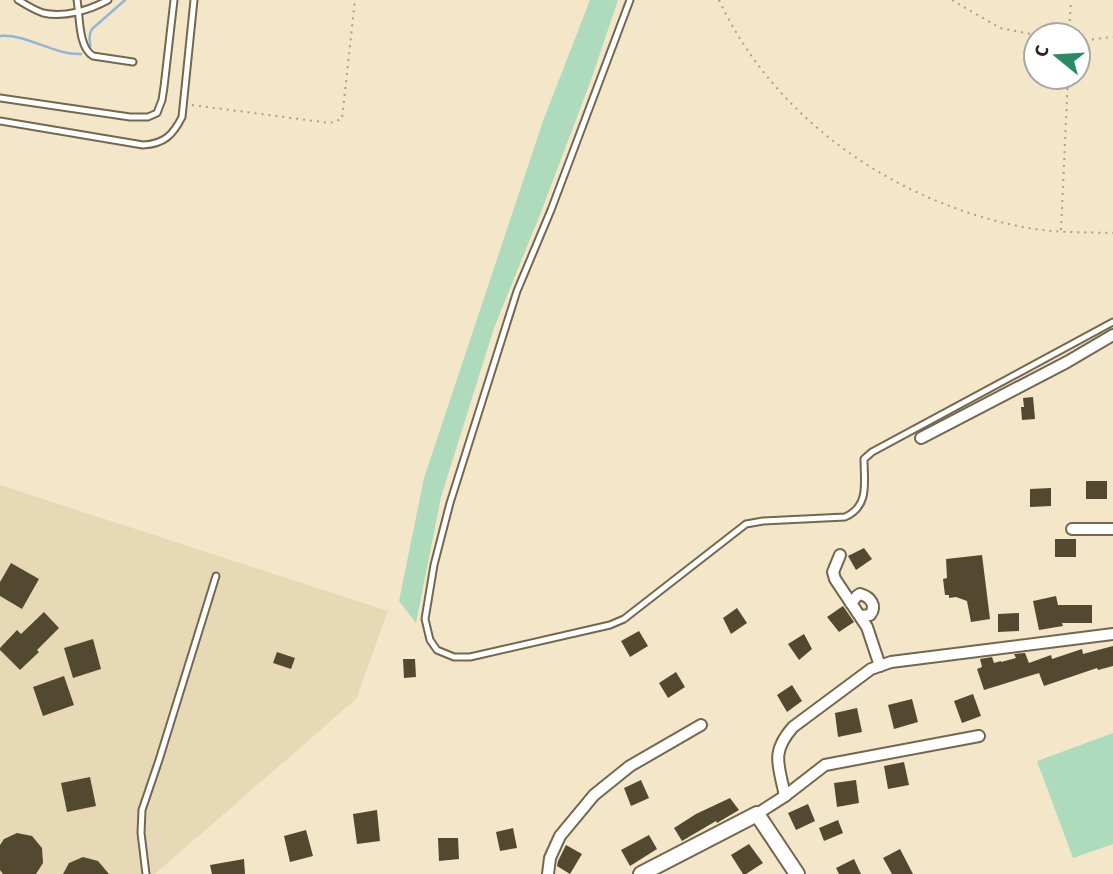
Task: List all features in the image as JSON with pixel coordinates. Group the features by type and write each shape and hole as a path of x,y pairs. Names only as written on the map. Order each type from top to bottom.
{"street":[{"path":"921,438 1113,335"},
{"path":"1072,529 1113,529"},
{"path":"841,555 834,572 835,579 867,626 880,666"},
{"path":"851,603 860,594 871,600 873,611 870,615 861,616"},
{"path":"785,796 777,759 783,738 793,727 871,669 891,662 1113,634"},
{"path":"548,874 550,859 560,836 594,794 630,766 701,725"},
{"path":"641,874 757,814 825,765 979,736"},
{"path":"757,814 797,874"}],"lane":[{"path":"18,0 44,13 60,15 99,6 108,0"},
{"path":"77,0 82,43 88,53 133,62"},
{"path":"0,98 130,117 148,117 157,113 164,87 174,0"},
{"path":"0,121 143,145 156,144 176,129 182,117 194,0"},
{"path":"631,0 551,211 517,291 450,503 434,565 425,619 430,640 437,650 454,657 470,657 610,625 624,619 746,524 845,517 854,513 863,501 864,459 872,452 1113,322"},
{"path":"146,874 141,833 142,810 216,576"}],"path":[{"path":"184,103 330,123 342,119 355,0"},
{"path":"719,0 732,27 769,79 816,128 867,166 924,197 980,218 1061,232 1113,233"},
{"path":"952,0 1000,28 1022,32"},
{"path":"1070,21 1071,0"},
{"path":"1092,39 1113,37"},
{"path":"1061,232 1067,91"}],"shaded area":[{"path":"0,485 388,611 356,699 155,874 0,874"}],"green space":[{"path":"590,0 618,0 591,80 494,328 441,497 416,623 399,601 424,478 543,121"},
{"path":"1113,733 1113,844 1073,858 1037,761"}],"building":[{"path":"1033,397 1035,419 1022,420 1023,398"},
{"path":"1086,481 1107,481 1107,499 1086,499"},
{"path":"1051,488 1051,506 1030,507 1030,489"},
{"path":"1055,539 1076,539 1076,557 1055,557"},
{"path":"864,548 872,559 856,570 848,556"},
{"path":"982,555 990,619 971,622 967,601 945,595 943,579 947,578 946,559"},
{"path":"11,563 39,579 22,609 0,596 0,582"},
{"path":"1056,596 1058,605 1092,605 1092,623 1062,623 1063,626 1039,630 1033,601"},
{"path":"843,606 854,622 839,632 827,617"},
{"path":"737,608 747,623 731,634 723,618"},
{"path":"44,612 59,628 20,670 0,648 17,630 21,634"},
{"path":"1019,613 1019,631 998,632 998,614"},
{"path":"639,631 648,646 630,657 621,641"},
{"path":"804,634 812,649 799,660 788,644"},
{"path":"93,639 101,669 73,678 64,648"},
{"path":"1113,646 1113,666 1098,670 1097,668 1044,686 1039,673 984,690 977,669 982,667 980,659 992,657 994,663 1016,658 1014,654 1025,653 1029,663 1051,655 1052,659 1082,649 1083,654"},
{"path":"277,652 295,658 291,669 273,663"},
{"path":"403,659 415,659 416,677 404,678"},
{"path":"676,672 685,687 668,698 659,683"},
{"path":"64,676 74,705 43,716 33,687"},
{"path":"792,685 802,701 787,712 777,695"},
{"path":"973,694 981,716 962,723 954,701"},
{"path":"912,699 918,722 894,729 888,705"},
{"path":"857,708 862,732 838,737 835,713"},
{"path":"904,762 909,785 888,789 884,766"},
{"path":"90,777 96,806 67,812 61,783"},
{"path":"641,780 649,798 631,806 624,788"},
{"path":"856,780 859,803 837,807 834,783"},
{"path":"730,798 739,810 682,841 674,828"},
{"path":"808,804 815,821 796,830 788,813"},
{"path":"377,810 380,841 357,844 353,814"},
{"path":"838,820 843,833 824,841 819,828"},
{"path":"513,828 517,848 500,851 496,832"},
{"path":"306,830 313,856 290,862 284,836"},
{"path":"17,833 32,836 42,848 43,863 36,874 3,874 0,870 0,845 4,839"},
{"path":"649,835 657,849 630,866 621,850"},
{"path":"438,838 458,838 459,859 439,861"},
{"path":"749,844 763,863 743,874 731,855"},
{"path":"566,845 582,854 570,874 557,866"},
{"path":"900,849 913,874 892,874 883,858"},
{"path":"83,857 98,861 109,874 63,874 69,863"},
{"path":"244,859 245,874 212,874 210,865"},
{"path":"854,859 861,874 839,874 836,868"}],"waterway":[{"path":"90,48 89,36 92,29 125,0"},
{"path":"0,36 21,38 60,51 81,54"}]}
